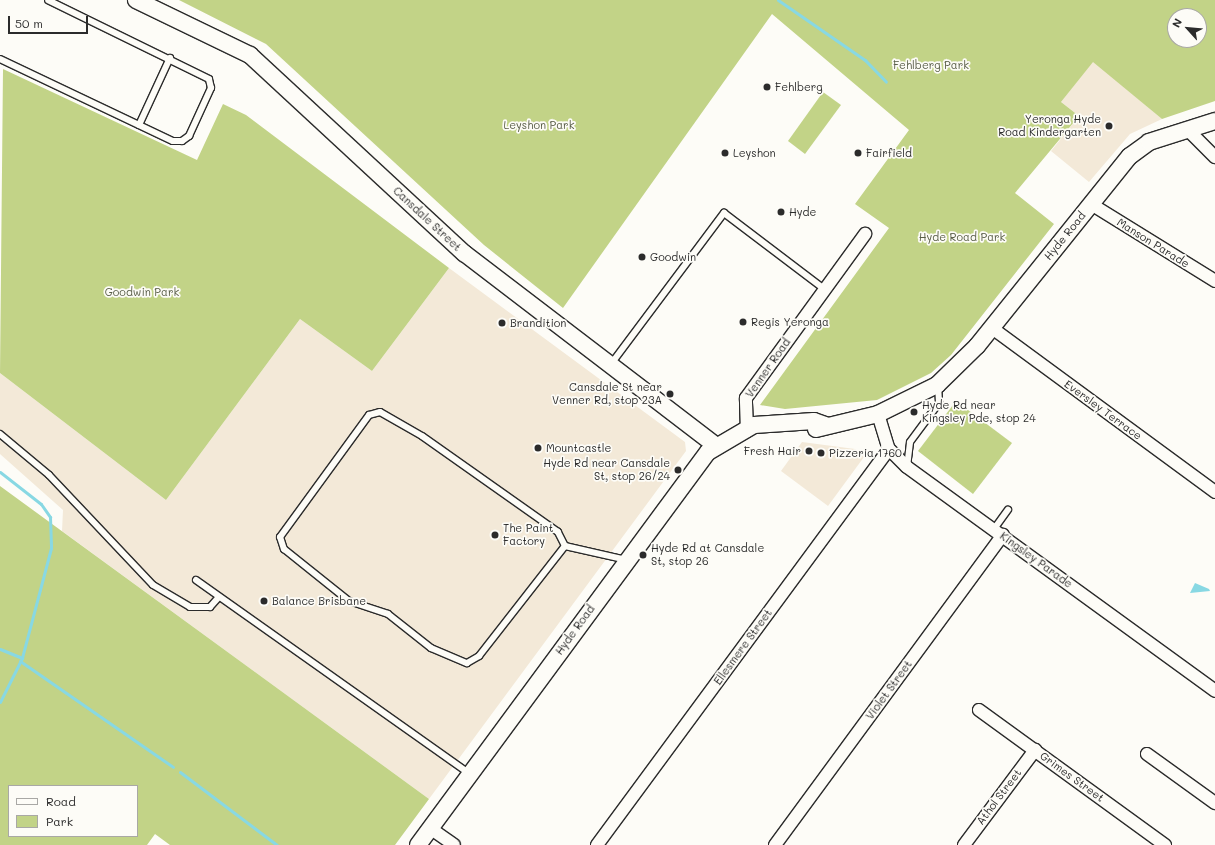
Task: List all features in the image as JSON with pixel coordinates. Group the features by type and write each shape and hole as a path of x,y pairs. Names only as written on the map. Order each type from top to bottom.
{"street":[{"name":"Cansdale Street","path":"136,0 250,55 464,253 716,446"},
{"name":"Hyde Road","path":"418,845 469,773 689,474 716,446 747,431 754,425 770,422 814,421 825,425 878,414 938,385 960,366 1139,147 1215,121"},
{"path":"1189,131 1215,157"},
{"name":"Manson Parade","path":"1091,204 1215,281"},
{"name":"Venner Road","path":"747,431 746,398 865,234"},
{"name":"Eversley Terrace","path":"992,328 1215,492"},
{"name":"Kingsley Parade","path":"878,414 889,449 907,467 999,532 1215,690"},
{"name":"Ellesmere Street","path":"597,845 889,449"},
{"name":"Violet Street","path":"775,845 999,532"},
{"name":"Grimes Street","path":"979,710 1165,845"},
{"name":"Athol Street","path":"964,845 1035,750"},
{"path":"1147,754 1215,802"},
{"path":"430,828 454,845"}],"lane":[{"path":"0,59 173,141 182,141 189,136 210,88 209,79 170,58 48,0"},
{"path":"139,125 170,58"},
{"path":"610,366 724,213 824,290"},
{"path":"907,467 910,442 939,403 938,385"},
{"path":"380,412 422,436 558,532 565,546 479,656 467,663 431,648 388,614 349,601 284,549 280,537 370,415 380,412"},
{"path":"0,434 49,475 153,585 190,607 210,607 219,597"},
{"path":"999,532 1008,510"},
{"path":"565,546 626,560"},
{"path":"196,580 469,773"}],"shaded area":[{"name":"Yeronga Hyde Road Kindergarten","path":"1093,61 1162,119 1130,134 1089,182 1051,151 1079,116 1061,102"},
{"path":"449,268 685,442 686,451 429,799 62,531 63,510 0,454 0,373 166,500 300,319 372,371"},
{"path":"802,442 855,449 864,457 828,506 781,471"}],"green space":[{"path":"179,0 1215,0 1215,101 1162,119 1093,62 1061,102 1079,116 1015,193 1054,224 951,355 931,373 877,400 785,409 760,405 889,228 855,204 909,130 772,14 563,308 484,245 266,44"},
{"name":"Goodwin Park","path":"3,69 197,160 223,104 246,115 449,268 372,371 300,319 166,500 0,373"},
{"path":"823,92 841,105 805,154 788,141"},
{"path":"956,401 1012,443 973,494 918,451"},
{"path":"0,486 429,799 395,845 170,845 155,834 147,845 0,845"}],"water":[{"path":"1195,583 1209,589 1210,591 1190,593"}],"waterway":[{"path":"778,0 865,60 886,82"},
{"path":"0,472 41,504 50,517 51,548 22,658 0,702"},
{"path":"0,649 22,658"},
{"path":"20,661 173,767"},
{"path":"180,772 277,845"}],"place":[{"name":"Fehlberg","path":"767,87"},
{"name":"Yeronga Hyde Road Kindergarten","path":"1109,126"},
{"name":"Leyshon","path":"725,153"},
{"name":"Fairfield","path":"858,153"},
{"name":"Hyde","path":"781,212"},
{"name":"Goodwin","path":"642,257"},
{"name":"Regis Yeronga","path":"743,322"},
{"name":"Brandition","path":"502,323"},
{"name":"Cansdale St near Venner Rd, stop 23A","path":"670,394"},
{"name":"Hyde Rd near Kingsley Pde, stop 24","path":"914,412"},
{"name":"Mountcastle","path":"538,448"},
{"name":"Fresh Hair","path":"809,451"},
{"name":"Pizzeria 1760","path":"821,453"},
{"name":"Hyde Rd near Cansdale St, stop 26/24","path":"678,470"},
{"name":"The Paint Factory","path":"495,535"},
{"name":"Hyde Rd at Cansdale St, stop 26","path":"643,555"},
{"name":"Balance Brisbane","path":"264,601"}],"park label":[{"name":"Fehlberg Park","path":"931,65"},
{"name":"Leyshon Park","path":"539,125"},
{"name":"Hyde Road Park","path":"962,237"}]}
